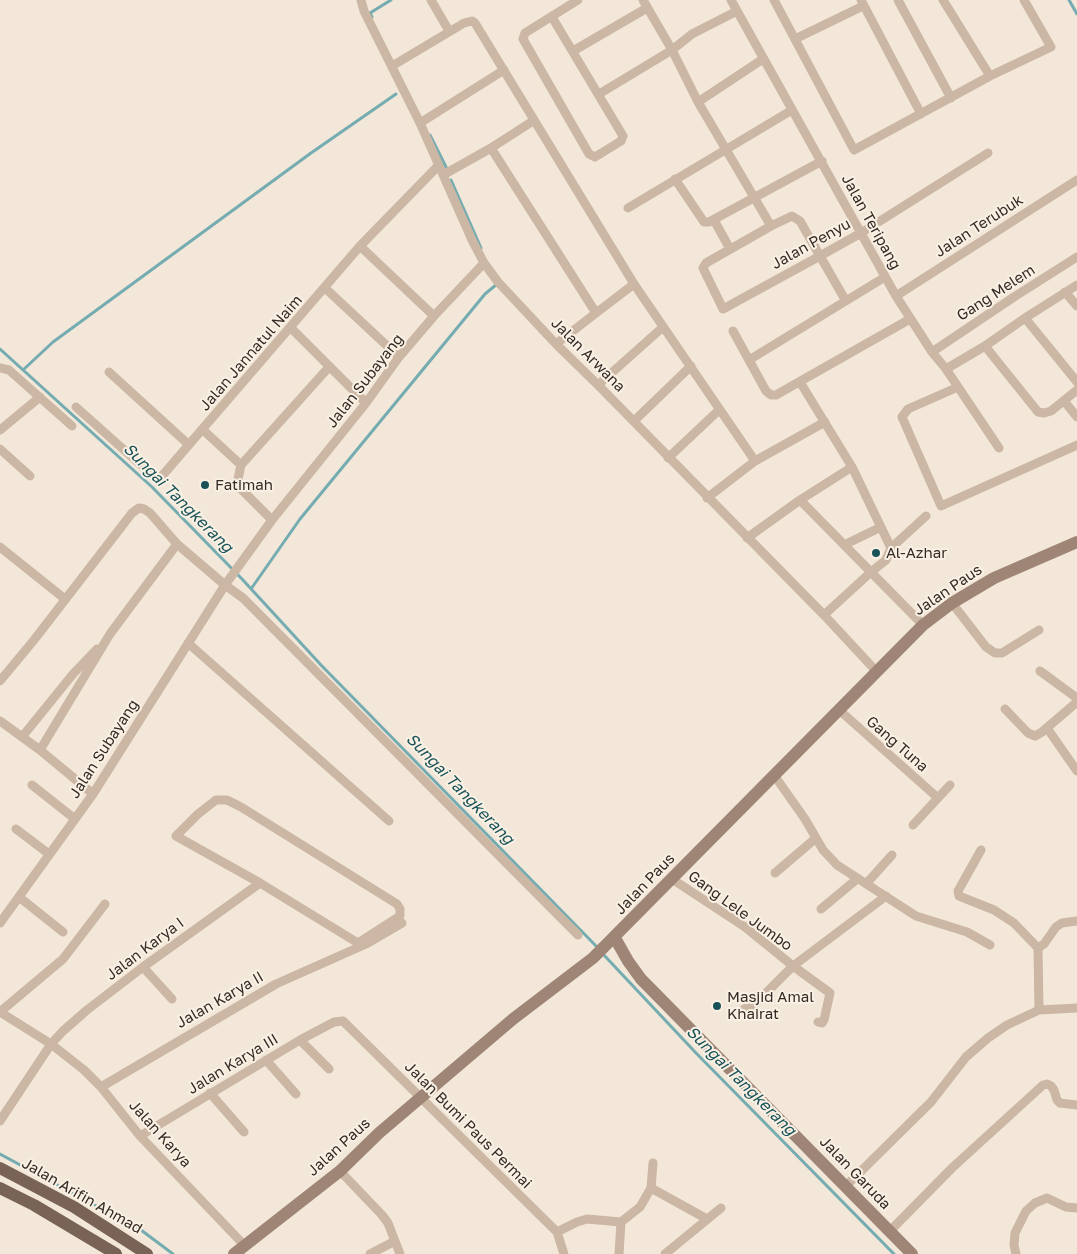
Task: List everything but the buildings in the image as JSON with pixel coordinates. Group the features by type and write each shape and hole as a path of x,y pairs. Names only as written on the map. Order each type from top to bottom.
{"main road":[{"name":"Jalan Paus","path":"234,1254 340,1170 379,1133 513,1019 593,958 923,625 952,603 994,578 1077,542"},
{"name":"Jalan Garuda","path":"612,940 641,978 912,1254"},
{"name":"Jalan Arifin Ahmad","path":"0,1168 74,1207 147,1254"},
{"path":"0,1188 34,1205 116,1254"}],"street":[{"name":"Jalan Arwana","path":"361,0 364,11 420,123 472,240 484,263 498,282 556,344 634,421 877,672"},
{"path":"431,0 449,31"},
{"path":"552,17 623,136 621,141 594,157 588,154 523,39 525,33 578,0"},
{"name":"Jalan Teripang","path":"731,0 896,296 932,352 946,369 999,448"},
{"path":"774,0 854,150 990,76 1050,46 1024,0"},
{"path":"898,0 951,98"},
{"path":"943,0 990,76"},
{"path":"795,39 862,3 921,114"},
{"path":"573,51 645,4 672,50 698,102 771,226"},
{"path":"599,94 672,50 692,34 737,11"},
{"path":"392,66 449,31 464,23 473,22 634,284 755,462"},
{"path":"698,102 763,59"},
{"path":"420,123 504,70"},
{"path":"628,208 792,110"},
{"path":"443,175 491,148 533,121"},
{"path":"491,148 596,314"},
{"name":"Jalan Penyu","path":"730,249 706,262 703,268 722,309 861,233 988,153"},
{"path":"675,179 704,222 709,222 822,161"},
{"name":"Jalan Jannatul Naim","path":"76,407 156,477 165,474 188,444 360,246 438,166"},
{"name":"Jalan Terubuk","path":"896,296 1077,180"},
{"path":"714,220 730,249 790,216 797,218 842,296"},
{"path":"360,246 434,316"},
{"name":"Gang Melem","path":"932,352 1077,257"},
{"name":"Jalan Subayang","path":"0,923 93,794 188,643 272,520 366,403 399,357 434,316 484,263"},
{"path":"749,360 885,277"},
{"path":"556,344 634,284"},
{"path":"946,369 985,346 1077,285"},
{"path":"325,288 399,357"},
{"path":"1064,292 1077,306"},
{"path":"1025,318 1077,382"},
{"path":"733,330 768,394 778,394 910,319"},
{"path":"290,327 366,403"},
{"path":"598,385 663,327"},
{"path":"985,346 1035,410 1041,413 1048,413 1077,390"},
{"path":"634,421 690,366"},
{"path":"272,520 241,489 238,479 241,465 329,367"},
{"path":"0,368 8,368 72,426"},
{"path":"109,372 188,444"},
{"path":"800,382 852,467 891,548"},
{"path":"958,387 908,409 902,417 941,506 1077,444"},
{"path":"0,430 40,396"},
{"path":"1064,401 1077,417"},
{"path":"668,458 719,410"},
{"path":"707,498 755,462 825,422"},
{"path":"202,429 241,465"},
{"path":"0,449 30,476"},
{"path":"747,538 800,500 852,467"},
{"path":"800,500 923,625"},
{"path":"0,681 136,509 147,510 177,544 228,582 578,935"},
{"path":"824,616 870,572 886,560 891,548 926,516"},
{"path":"844,545 881,527"},
{"path":"40,750 110,634 177,544"},
{"path":"0,547 65,599"},
{"path":"952,603 986,647 995,653 1002,653 1039,630"},
{"path":"22,737 73,674 110,634"},
{"path":"188,643 389,821"},
{"path":"1040,671 1077,698"},
{"path":"1005,709 1033,735 1037,735 1077,702"},
{"name":"Gang Tuna","path":"838,710 938,798"},
{"path":"0,721 40,750 93,794"},
{"path":"1047,728 1077,771"},
{"path":"774,775 828,856 837,865 916,916 966,932 990,945"},
{"path":"32,785 75,819"},
{"path":"913,825 950,785"},
{"path":"216,800 227,800 397,904 401,912 398,918 358,943 260,882 176,836 208,805 216,800"},
{"path":"16,829 50,854"},
{"path":"775,872 816,838"},
{"path":"981,850 958,891 959,896 994,910 1014,923 1038,948 1039,1010"},
{"path":"866,884 892,855"},
{"name":"Gang Lele Jumbo","path":"672,879 745,928 830,993 824,1020 818,1022"},
{"path":"821,909 857,879"},
{"name":"Jalan Karya I","path":"51,1044 87,1010 260,882"},
{"path":"744,1009 756,1003 793,966 886,896"},
{"path":"19,897 63,932"},
{"path":"0,1012 63,959 105,904"},
{"path":"1038,948 1044,944 1056,927 1062,923 1077,921"},
{"name":"Jalan Karya II","path":"101,1087 276,984 383,935 402,922"},
{"path":"143,967 172,999"},
{"path":"846,1186 931,1102 957,1068 976,1048 1007,1025 1039,1010 1077,1008"},
{"name":"Jalan Karya","path":"0,1012 51,1044 84,1070 101,1087 140,1136 245,1246"},
{"name":"Jalan Bumi Paus Permai","path":"343,1021 557,1232 564,1254"},
{"name":"Jalan Karya III","path":"140,1136 300,1040 334,1022 343,1021"},
{"path":"300,1040 329,1069"},
{"path":"0,1121 51,1044"},
{"path":"266,1060 296,1094"},
{"path":"889,1232 952,1168 1040,1087 1045,1084 1050,1085 1060,1103 1077,1104"},
{"path":"210,1094 244,1132"},
{"path":"557,1232 587,1219 621,1222 640,1207 651,1188 653,1163"},
{"path":"340,1170 382,1215 400,1254"},
{"path":"651,1188 707,1220"},
{"path":"1016,1254 1014,1245 1016,1232 1026,1212 1035,1203 1047,1198 1066,1207 1077,1208"},
{"path":"665,1254 721,1208"},
{"path":"619,1254 621,1222"},
{"path":"370,1254 395,1241"}],"waterway":[{"path":"372,17 370,13 391,0"},
{"path":"1069,0 1077,14"},
{"path":"23,370 53,342 311,153 396,94"},
{"path":"430,135 446,167"},
{"path":"451,180 481,248"},
{"path":"251,589 300,519 485,294 497,284 498,286"},
{"name":"Sungai Tangkerang","path":"0,349 152,487 242,579 321,665 598,948"},
{"name":"Sungai Tangkerang","path":"602,953 696,1053 894,1254"},
{"path":"0,1154 141,1230 173,1254"}],"place":[{"name":"Fatimah","path":"205,485"},
{"name":"Al-Azhar","path":"876,553"},
{"name":"Masjid Amal Khairat","path":"717,1006"}]}
